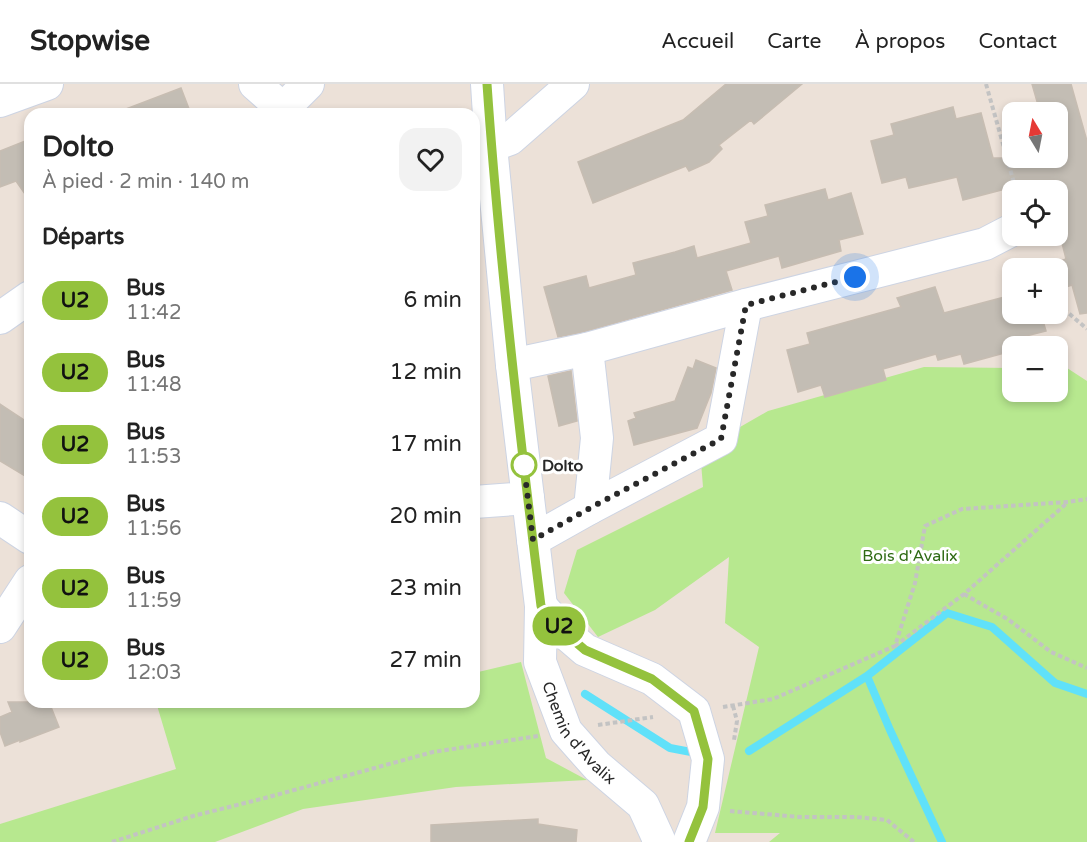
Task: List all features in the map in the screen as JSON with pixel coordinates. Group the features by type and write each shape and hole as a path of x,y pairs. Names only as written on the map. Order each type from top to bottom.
{"street":[{"path":"0,101 46,84"},
{"path":"255,84 276,108"},
{"path":"284,108 308,84"},
{"name":"Chemin d'Avalix","path":"488,84 491,146 512,365 541,606 540,662 566,731 597,766 643,805 658,842"},
{"path":"491,146 510,139 573,84"},
{"path":"512,365 587,349 746,305 985,244 1002,235"},
{"path":"0,318 24,301"},
{"path":"533,540 721,439 746,305"},
{"path":"587,349 597,438 590,508"},
{"path":"480,502 528,498"},
{"path":"0,518 24,534"},
{"path":"0,627 24,590"},
{"path":"541,606 564,632 585,650 652,679 694,711 708,759 703,807 689,842"}],"path":[{"path":"986,84 1013,180"},
{"path":"1068,313 1087,329"},
{"path":"895,646 915,583 925,526 962,509 1087,499"},
{"path":"734,743 737,721 733,706 773,699 895,646 964,594 1068,502"},
{"path":"964,594 1009,620 1051,652 1087,668"},
{"path":"112,842 193,816 433,752 650,718"},
{"path":"725,811 800,817 856,817 887,820 915,842"}],"green space":[{"name":"Bois d'Avalix","path":"924,367 1002,368 1002,402 1068,402 1068,369 1087,381 1087,842 769,842 780,833 715,833 759,647 725,623 729,557 655,610 598,637 564,593 577,550 703,487 700,450 768,411"},
{"path":"521,662 546,758 587,780 456,787 303,809 215,842 0,842 0,824 176,769 158,708 480,708 480,672"}],"building":[{"path":"726,84 802,84 754,124 751,120 719,145 722,149 709,162 689,171 686,166 593,203 578,162 683,120"},
{"path":"1032,84 1071,84 1087,141 1087,313 1080,314 1072,285 1068,286 1068,258 1066,258 1063,246 1068,246 1068,180 1002,180 1002,190 963,200 957,177 909,188 906,177 882,183 871,141 894,135 891,124 953,107 956,119 981,113 993,158 1002,158 1002,168 1068,168 1068,102 1037,102"},
{"path":"181,88 189,108 128,108"},
{"path":"24,141 24,192 16,181 0,187 0,151"},
{"path":"825,189 828,200 851,193 863,234 839,240 841,251 782,268 779,256 726,271 732,290 558,337 544,287 586,276 589,288 636,275 633,263 694,246 697,258 751,243 745,222 768,216 765,205"},
{"path":"935,287 944,313 1002,298 1002,324 1044,324 1046,331 1026,336 1002,336 1002,354 964,364 961,354 938,360 936,354 883,369 886,380 825,397 821,385 798,392 787,350 810,344 807,333 901,307 897,298"},
{"path":"696,360 716,368 711,393 697,428 634,445 628,421 636,418 634,413 675,401 688,367 693,369"},
{"path":"571,371 577,421 559,426 548,376"},
{"path":"0,404 24,420 24,475 0,461"},
{"path":"8,702 24,702 24,708 51,708 59,727 5,746 0,732 0,717 12,712"},
{"path":"538,819 538,824 577,830 576,842 431,842 431,825"}],"waterway":[{"path":"942,842 867,676 947,613 992,627 1055,683 1087,694"},
{"path":"749,751 867,676"},
{"path":"585,694 670,748 691,752"}],"bus line":[{"name":"U2","path":"487,84 512,365 541,606 564,632 585,650 652,679 694,711 708,759 703,807 689,842"}],"place":[{"name":"Dolto","path":"524,465"}],"route":[{"path":"524,465 523,459 533,540 721,439 746,305 855,277"}]}
